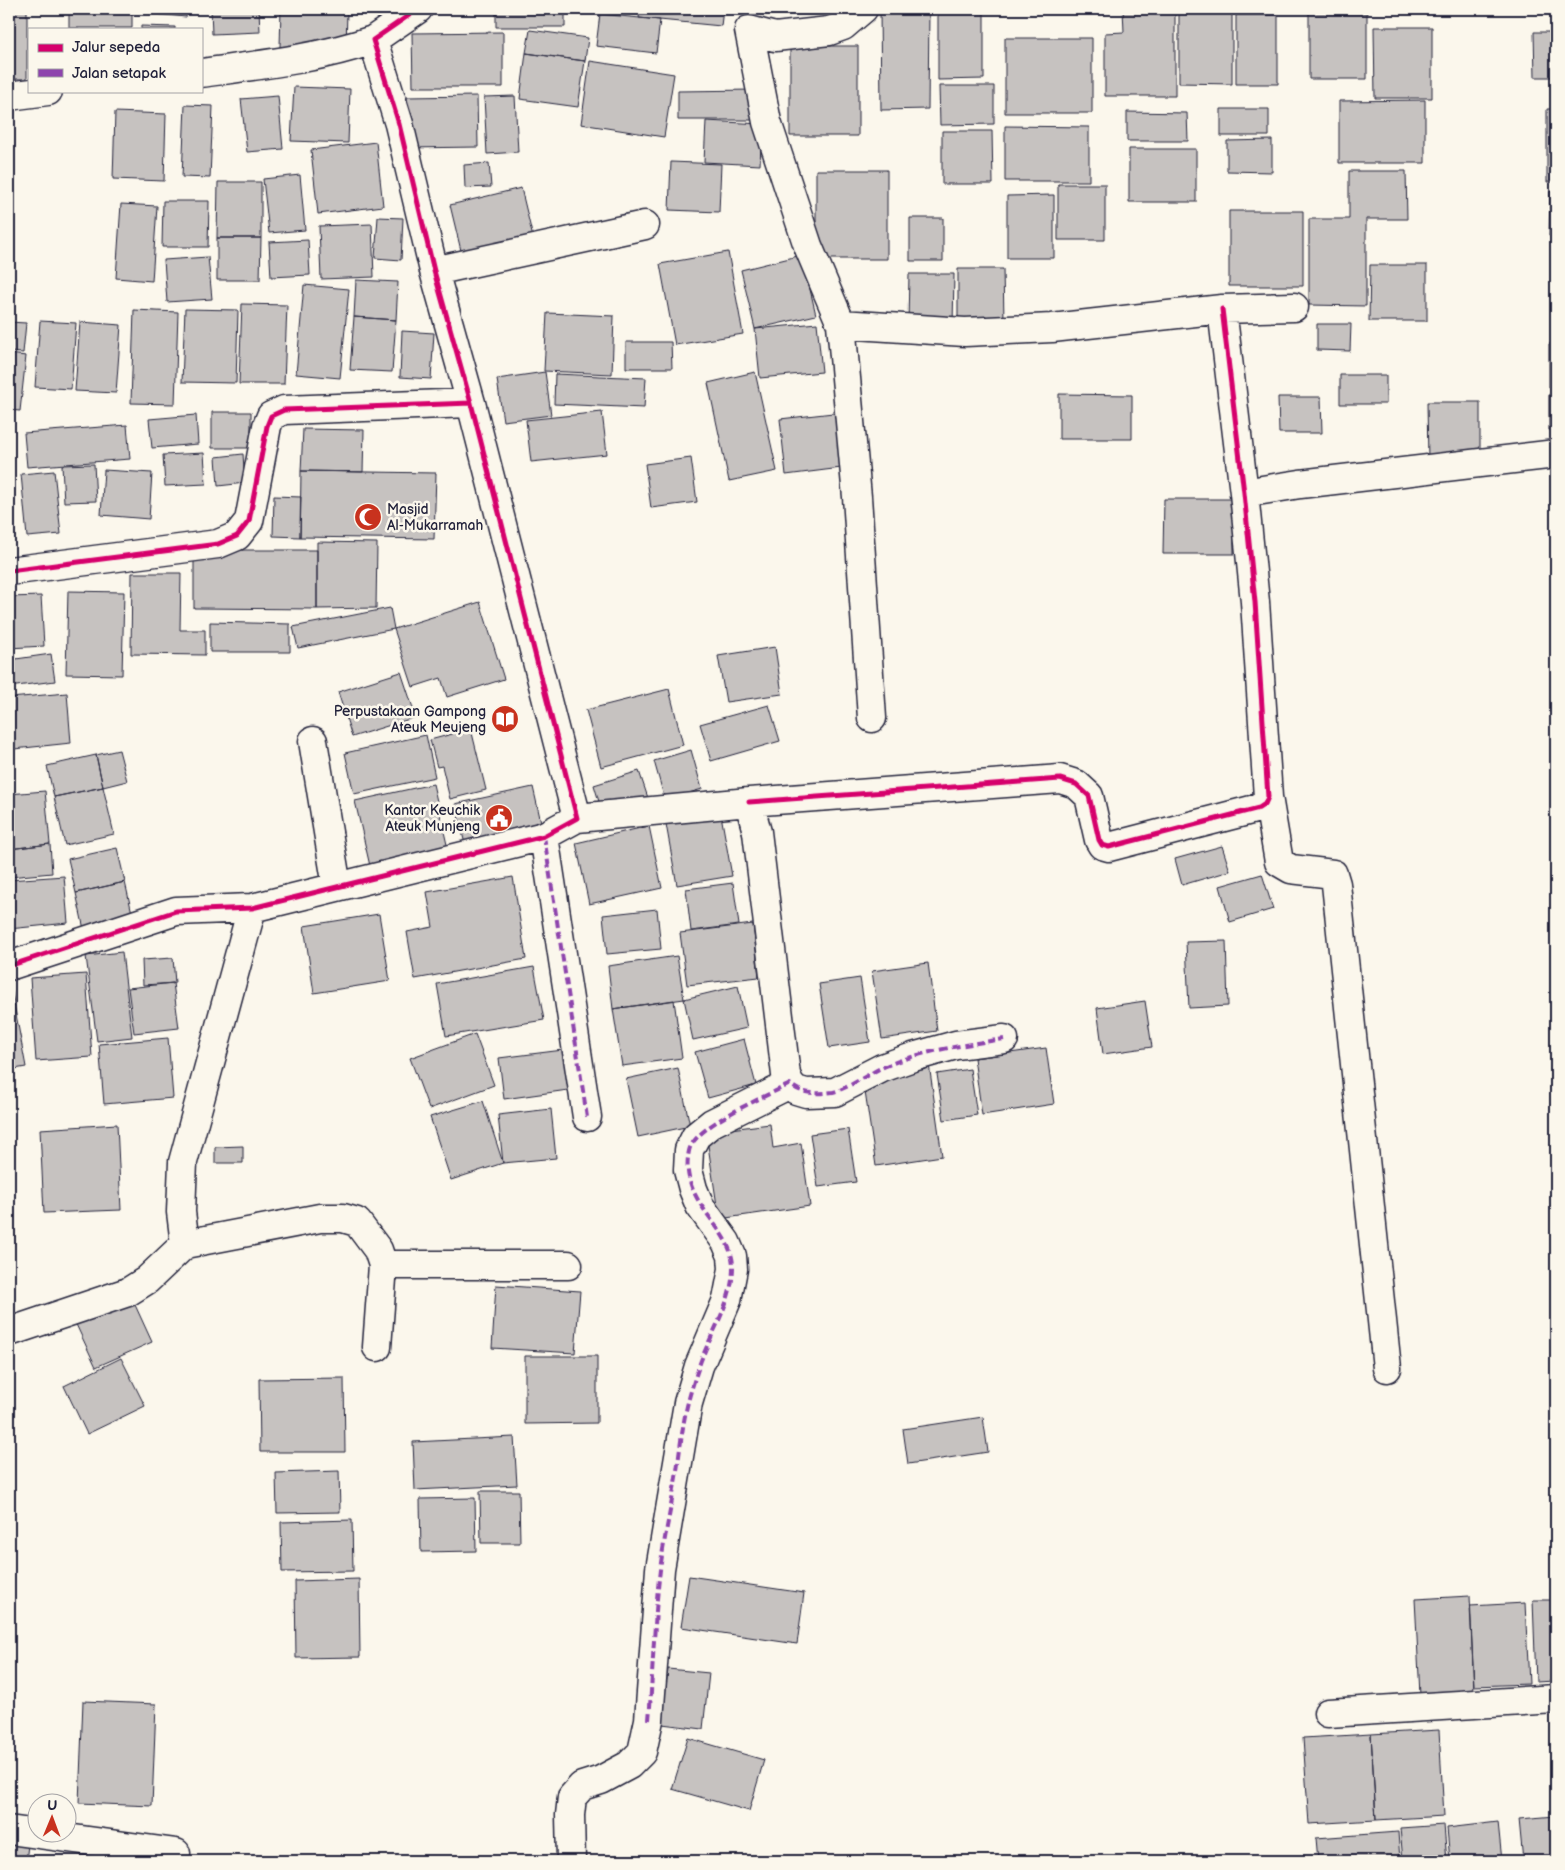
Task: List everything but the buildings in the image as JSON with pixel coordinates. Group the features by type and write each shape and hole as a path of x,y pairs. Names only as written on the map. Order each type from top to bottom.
{"street":[{"path":"202,72 295,60 343,50 373,40 418,9"},
{"path":"747,19 774,37 829,31 843,26 864,9"},
{"path":"747,19 767,122 808,246 841,324 857,497 872,718"},
{"path":"373,40 399,124 434,271 471,403 577,818"},
{"path":"9,96 40,92"},
{"path":"434,271 645,225"},
{"path":"841,324 965,332 1052,328 1222,309 1294,307"},
{"path":"1222,309 1255,602 1268,797 1279,862 1291,869 1333,874 1336,884 1387,1368"},
{"path":"9,571 218,544 237,536 249,521 267,426 272,416 284,410 471,403"},
{"path":"1244,493 1310,482 1556,454"},
{"path":"313,741 337,887"},
{"path":"9,966 176,911 252,908 544,836 577,818 749,802 1060,779 1076,784 1089,796 1099,840 1102,845 1109,847 1259,808 1265,804 1268,797"},
{"path":"749,802 757,832 786,1075 790,1084 796,1090 806,1093 835,1092 882,1068 913,1057 956,1045 1004,1039"},
{"path":"544,836 586,1117"},
{"path":"185,1244 180,1212 183,1162 252,908"},
{"path":"571,1861 570,1815 572,1797 582,1786 601,1780 629,1765 642,1752 649,1720 660,1570 688,1404 699,1366 727,1300 733,1269 732,1256 726,1242 700,1206 693,1189 688,1170 689,1150 696,1136 712,1123 790,1084"},
{"path":"9,1332 128,1292 147,1280 185,1244 320,1218 343,1218 357,1222 364,1230 378,1250 383,1265 377,1347"},
{"path":"383,1265 568,1265"},
{"path":"1328,1713 1556,1699"},
{"path":"9,1830 176,1853"}],"marked path":[{"path":"544,836 587,1117"},
{"path":"649,1720 660,1570 684,1420 699,1366 725,1305 732,1280 731,1253 725,1239 698,1200 691,1185 688,1169 689,1151 694,1141 704,1131 733,1112 790,1084 805,1092 833,1092 851,1085 881,1068 911,1057 957,1046 1004,1039"}],"cycle path":[{"path":"9,571 218,544 237,536 249,521 267,426 271,416 284,410 471,403 434,271 399,124 373,40 418,9"},
{"path":"749,802 1060,779 1076,784 1089,796 1099,840 1102,845 1109,847 1259,808 1265,804 1268,797 1255,602 1222,309"},
{"path":"9,966 176,911 252,908 544,836 577,818 471,403"}],"place":[{"name":"Masjid Al-Mukarramah","path":"368,517"},
{"name":"Perpustakaan Gampong Ateuk Meujeng","path":"505,719"},
{"name":"Kantor Keuchik Ateuk Munjeng","path":"499,818"}]}
